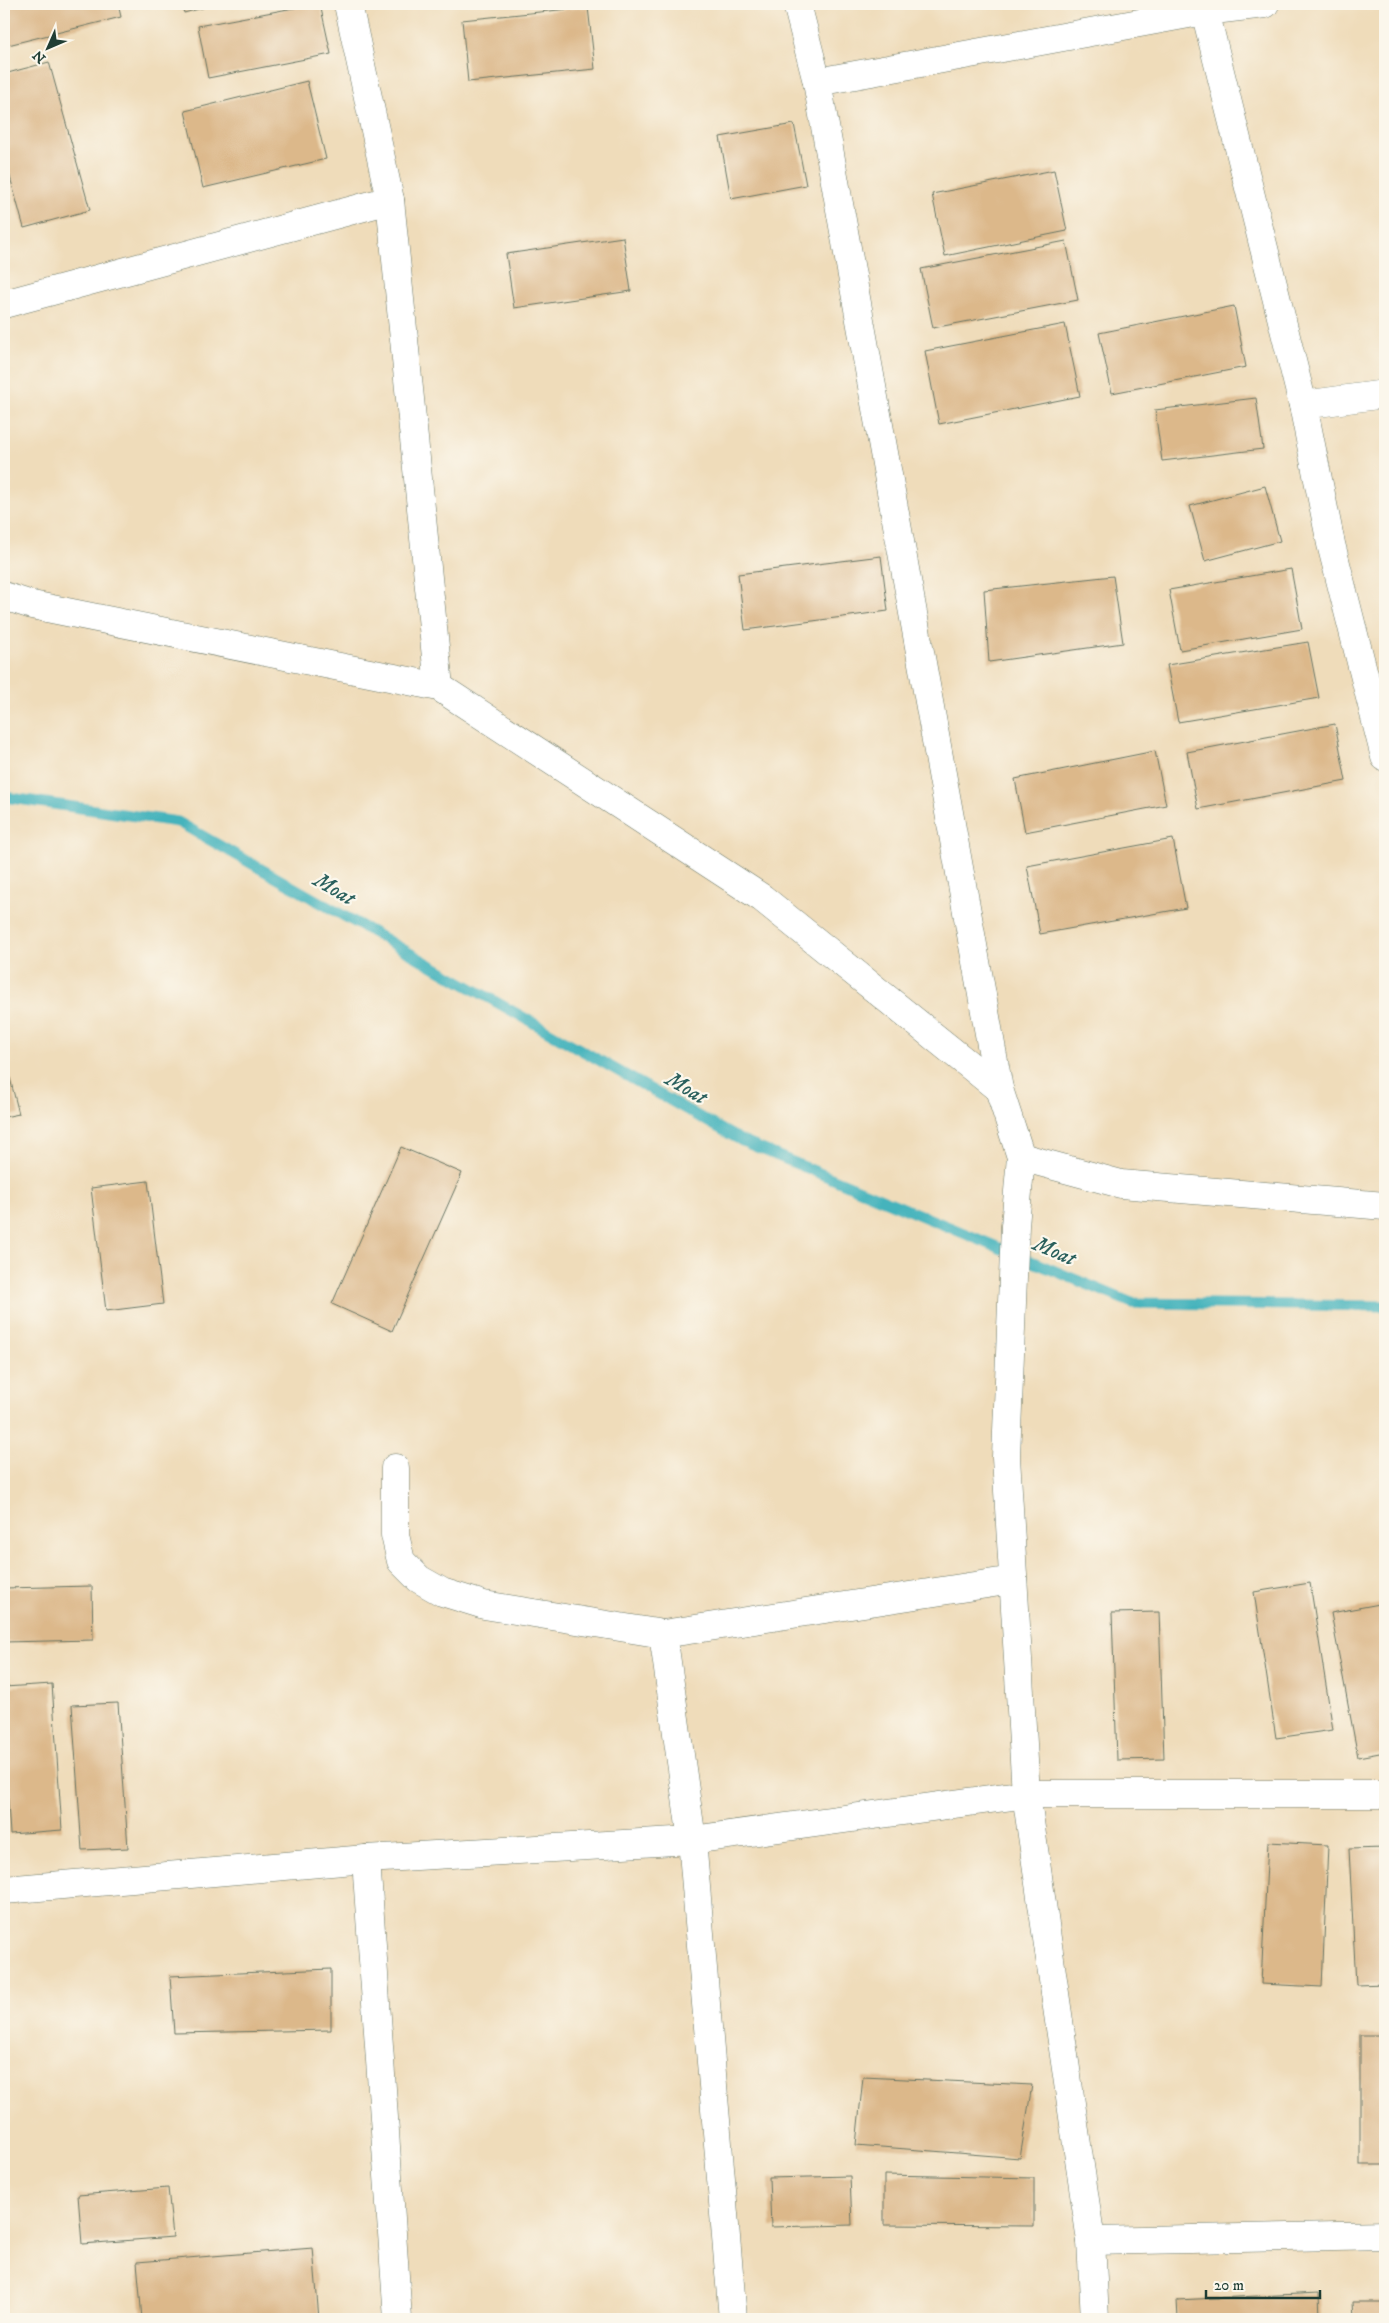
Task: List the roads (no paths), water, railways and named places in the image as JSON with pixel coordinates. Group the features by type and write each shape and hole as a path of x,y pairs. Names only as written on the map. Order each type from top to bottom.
{"street":[{"path":"348,4 390,200 439,687"},
{"path":"797,4 817,82 999,1089 1020,1156 1015,1226 1006,1457 1026,1794 1091,2241 1095,2319"},
{"path":"817,82 1205,11 1265,4"},
{"path":"1205,11 1303,404 1331,544 1385,757"},
{"path":"5,301 390,200"},
{"path":"1303,404 1385,394"},
{"path":"4,596 32,605 439,687 762,898 999,1089"},
{"path":"1020,1156 1121,1184 1385,1206"},
{"path":"395,1468 395,1536 401,1560 419,1579 442,1592 484,1605 663,1634 1014,1580"},
{"path":"663,1634 692,1840 733,2319"},
{"path":"4,1890 366,1859 692,1840 1026,1794 1385,1794"},
{"path":"366,1859 398,2319"},
{"path":"1091,2241 1385,2235"}],"waterway":[{"name":"Moat","path":"4,797 178,822 742,1141 1132,1303 1385,1306"}]}
